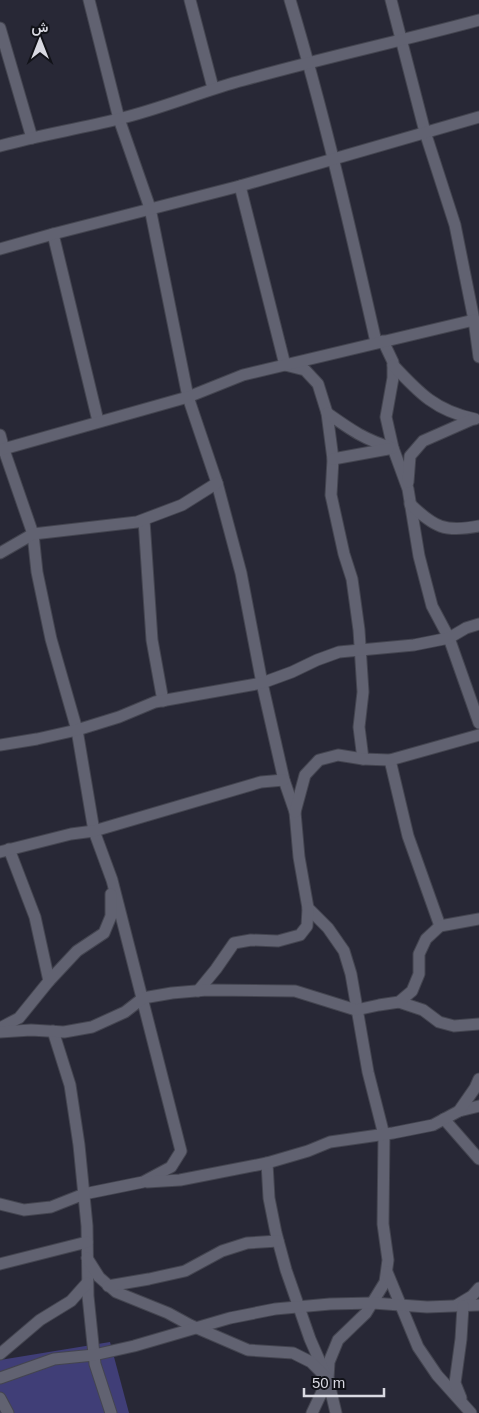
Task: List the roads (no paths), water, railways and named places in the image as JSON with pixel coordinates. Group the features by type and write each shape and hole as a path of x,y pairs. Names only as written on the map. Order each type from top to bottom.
{"street":[{"path":"88,0 119,119 150,208 188,397 217,483 241,573 262,683 284,780 295,812 299,857 308,908 307,926 300,935 278,941 251,940 234,943 198,991"},
{"path":"190,0 213,88"},
{"path":"290,0 309,62 380,342 393,365 411,385 434,405 476,420"},
{"path":"391,0 425,132 455,225 477,332 479,357"},
{"path":"0,146 119,119 213,88 479,20"},
{"path":"0,28 32,138"},
{"path":"0,249 150,208 240,186 479,117"},
{"path":"240,186 285,365"},
{"path":"53,234 98,422"},
{"path":"2,450 188,397 243,375 474,320"},
{"path":"285,365 305,370 318,384 327,413 333,459 331,495 344,554 352,579 361,651 363,692 359,727 362,759"},
{"path":"393,365 394,378 386,417 393,448 408,489"},
{"path":"327,413 355,433 372,442 393,448"},
{"path":"476,420 423,441 410,456 408,489 419,556 432,606 449,638 479,723"},
{"path":"0,435 2,450 33,534 37,572 50,638 77,730 94,831 112,880 181,1152 171,1167 143,1182"},
{"path":"333,459 393,448"},
{"path":"0,553 33,534 144,520 182,505 217,483"},
{"path":"410,504 427,520 445,528 479,526"},
{"path":"144,520 152,640 163,701"},
{"path":"0,745 37,740 77,730 163,701 262,683 339,652 414,646 449,638 466,628 479,624"},
{"path":"295,812 305,775 319,760 338,755 362,759 390,760 479,735"},
{"path":"390,760 408,836 440,926"},
{"path":"49,980 35,917 4,850 71,834 94,831 261,782 284,780"},
{"path":"0,1028 20,1018 49,980 77,951 104,933 111,916 112,880"},
{"path":"308,908 328,928 344,951 351,974 368,1072 384,1134 383,1224 388,1260 385,1282 373,1303 366,1314 338,1340 329,1362 328,1379 312,1413"},
{"path":"399,1002 412,990 419,974 419,954 426,939 440,926 479,919"},
{"path":"0,1032 31,1030 64,1032 92,1027 125,1012 143,998 198,991 295,991 356,1010 399,1002 423,1010 439,1022 454,1026 479,1024"},
{"path":"53,1031 70,1084 79,1145 87,1226 87,1282 95,1364 111,1413"},
{"path":"460,1111 479,1079"},
{"path":"0,1204 24,1210 50,1207 84,1194 143,1182 180,1180 267,1163 308,1151 330,1142 434,1125 460,1111 479,1106"},
{"path":"444,1119 479,1159"},
{"path":"267,1163 269,1198 278,1241 310,1339 328,1379 336,1413"},
{"path":"108,1286 185,1271 222,1251 247,1243 278,1241"},
{"path":"0,1264 87,1242"},
{"path":"87,1256 98,1277 116,1292 168,1313 196,1328 248,1350 293,1353 311,1362 328,1379"},
{"path":"386,1271 418,1347 437,1375 471,1413"},
{"path":"0,1354 40,1320 71,1301 87,1282"},
{"path":"459,1306 479,1288"},
{"path":"0,1378 54,1359 94,1355 134,1346 239,1316 275,1309 299,1306 373,1303 427,1308 479,1305"},
{"path":"459,1306 461,1339 455,1383 462,1402"},
{"path":"0,1398 8,1413"}]}
